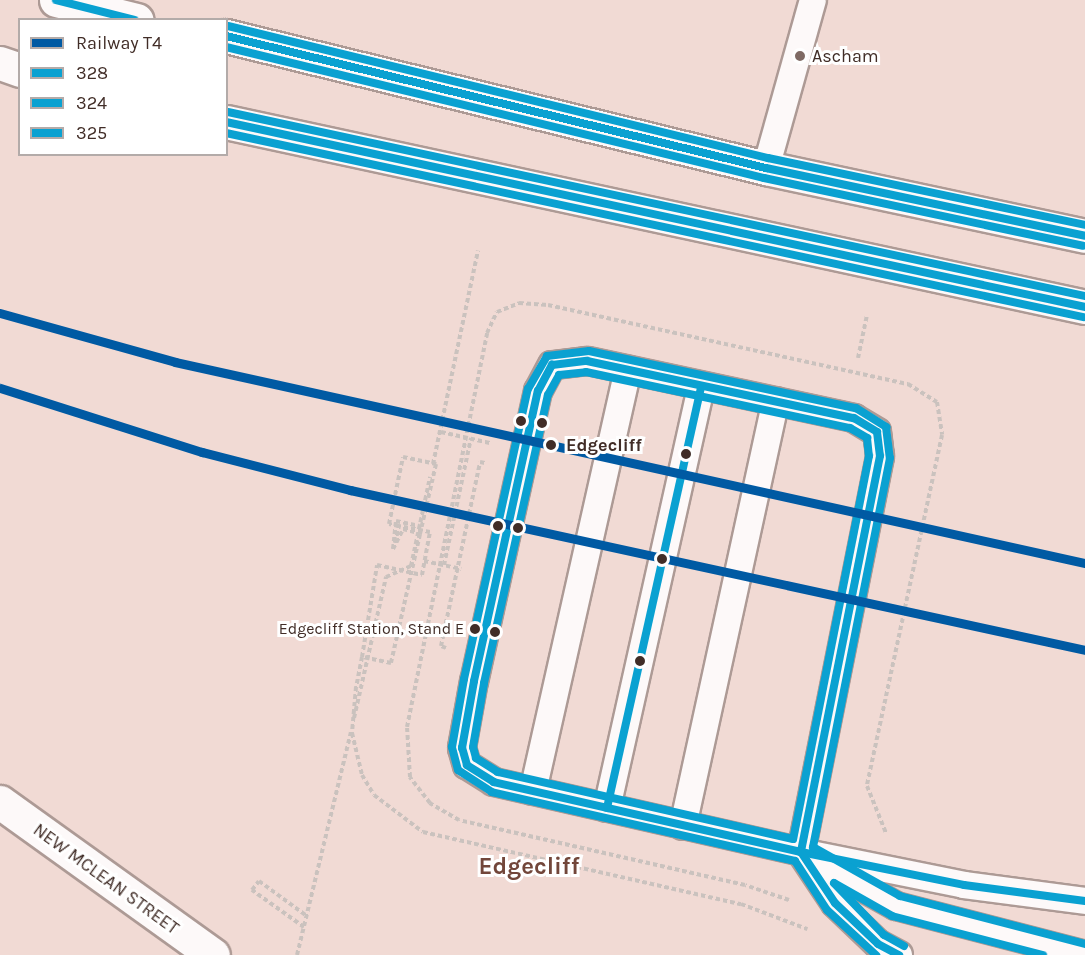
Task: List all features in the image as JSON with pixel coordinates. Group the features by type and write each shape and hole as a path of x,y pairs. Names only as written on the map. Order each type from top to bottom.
{"main road":[{"path":"56,0 129,18"},
{"path":"228,36 766,168 1085,236"},
{"path":"0,63 18,69"},
{"path":"228,122 1085,306"},
{"name":"NEW MCLEAN STREET","path":"0,802 213,955"}],"lane":[{"path":"766,168 813,0"},
{"path":"899,955 878,944 835,903 801,852 880,443 867,423 855,418 628,370 563,361 546,372 536,400 462,748 478,775 533,791 801,852 903,873 1085,901"},
{"path":"533,791 628,370"},
{"path":"607,808 701,386"},
{"path":"683,826 776,401"},
{"path":"801,852 896,906 1085,955"}],"path":[{"path":"297,955 386,577 411,566 478,251"},
{"path":"858,358 867,315"},
{"path":"415,688 480,374"},
{"path":"903,873 867,786 942,435"},
{"path":"444,566 471,438"},
{"path":"362,657 377,566 422,575 430,532 399,526 389,524 403,457 436,464 420,534 391,663"},
{"path":"441,646 480,462"},
{"path":"393,549 396,521 419,526"},
{"path":"393,549 399,526"},
{"path":"393,549 402,529 420,534"},
{"path":"304,927 252,890 259,881 307,916"},
{"path":"642,881 750,907 813,931"}],"rail line":[{"name":"T4","path":"0,313 175,362 1085,563"},
{"name":"T4","path":"0,388 202,452 350,490 1085,650"}],"transit line":[{"name":"328","path":"56,0 127,18"},
{"name":"325","path":"228,26 768,158 1085,225"},
{"name":"328","path":"228,36 766,168 1085,236"},
{"name":"324","path":"228,47 764,178 1083,246"},
{"name":"325","path":"228,112 1085,296"},
{"name":"328","path":"228,122 1085,307"},
{"name":"324","path":"228,133 1083,317"},
{"name":"324","path":"795,861 492,792 458,770 452,747 464,679 528,389 547,356 589,351 856,408 886,427 890,458 813,847"},
{"name":"328","path":"587,361 854,418 877,432 880,456 801,852 494,782 467,765 462,748 474,681 538,391 552,365 587,361"},
{"name":"325","path":"586,372 850,428 867,438 869,456 793,839 498,772 476,758 473,747 484,683 548,395 559,375 586,372"},
{"name":"328","path":"607,808 701,386"},
{"name":"325","path":"813,847 900,896 1085,944"},
{"name":"328","path":"801,852 964,885 1085,901"},
{"name":"328","path":"801,852 835,903 878,944 899,955"},
{"name":"325","path":"795,861 827,910 876,955"},
{"name":"324","path":"904,946 884,935 834,883 892,916 1043,955"}],"place":[{"name":"Ascham","path":"800,56"},
{"name":"Edgecliff","path":"551,445"},
{"name":"Edgecliff Station, Stand E","path":"475,629"}],"district":[{"name":"Edgecliff","path":"529,867"}]}
